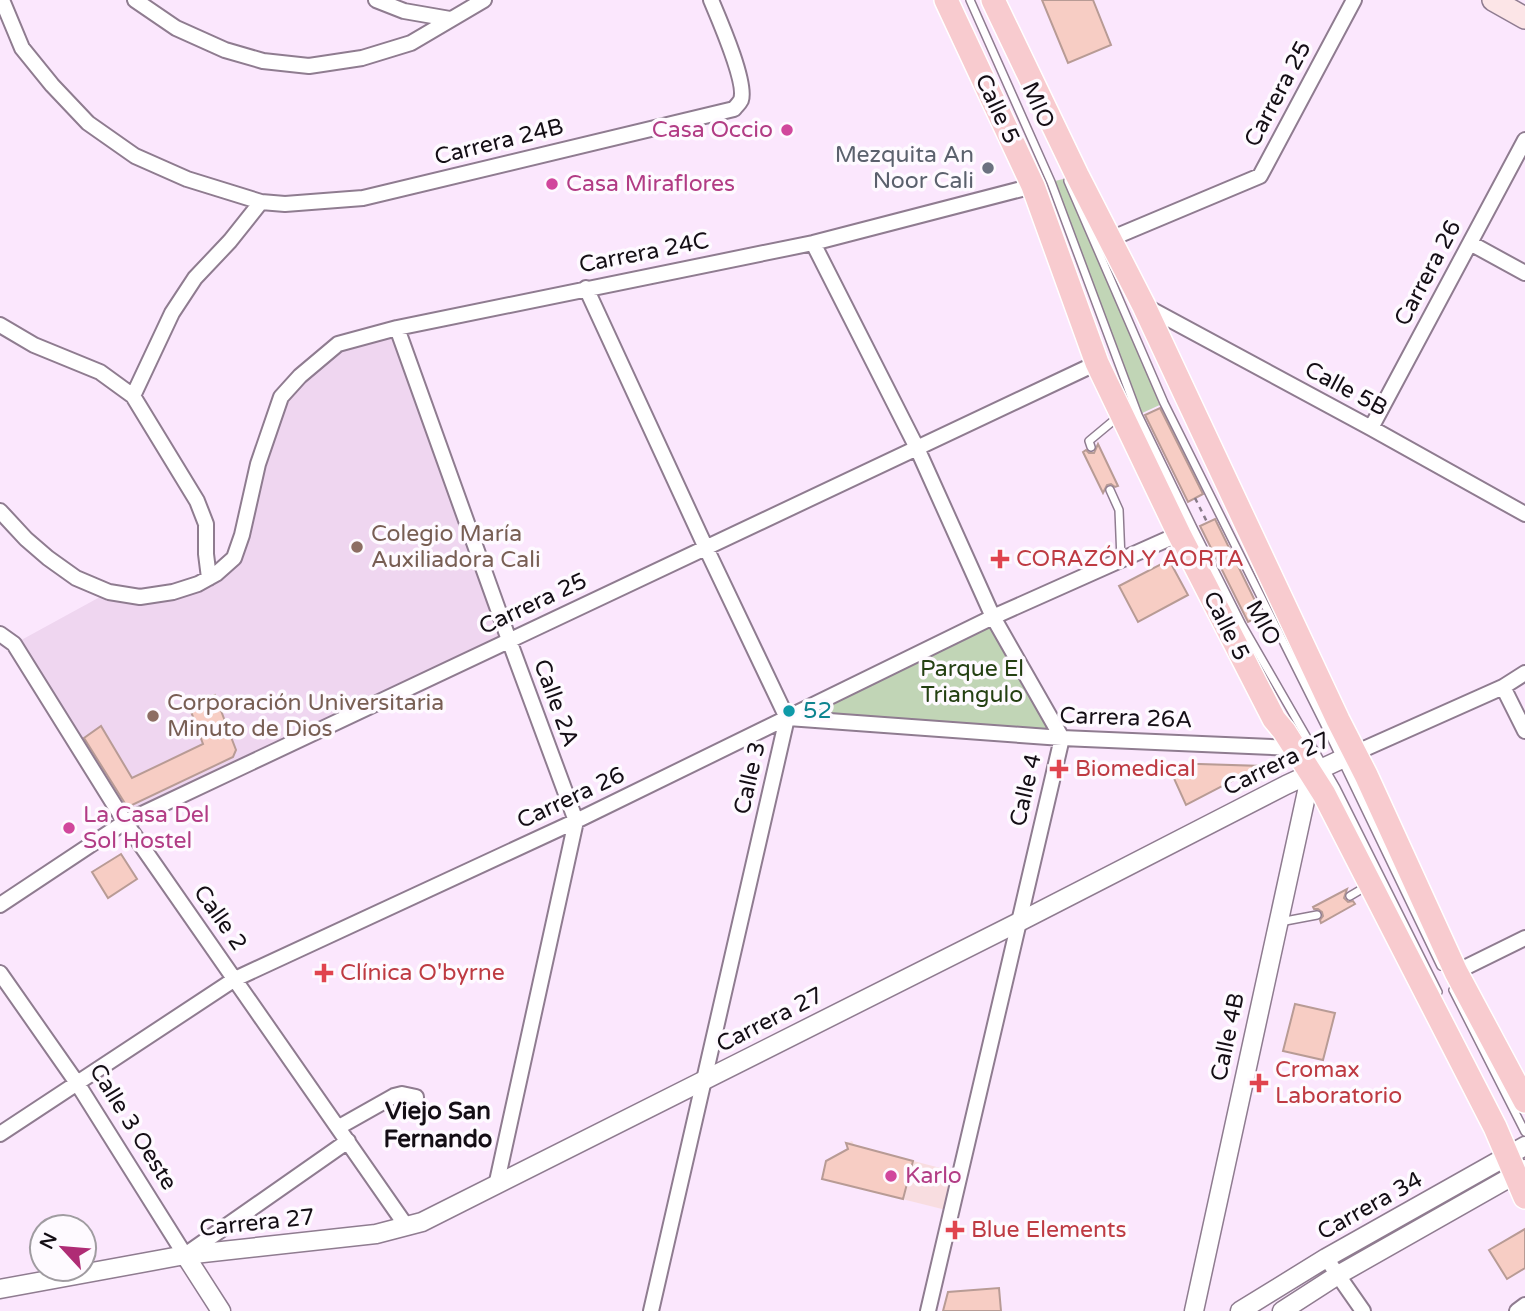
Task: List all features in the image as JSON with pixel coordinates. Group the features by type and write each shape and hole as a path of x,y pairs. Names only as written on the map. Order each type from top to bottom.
{"main road":[{"name":"Calle 5","path":"946,0 1033,186 1097,363 1179,534 1274,719 1295,748 1333,763"},
{"name":"Calle 5","path":"993,0 1144,306 1333,763 1456,972 1525,1101"},
{"path":"1493,0 1525,18"},
{"name":"Calle 5","path":"1333,763 1324,794 1360,890 1495,1127 1519,1160 1525,1197"}],"street":[{"name":"Carrera 24B","path":"2,0 22,48 88,123 135,156 187,179 261,202 285,204 363,198 734,109 741,100 741,85 711,0"},
{"path":"135,0 176,28 225,50 263,61 309,66 362,58 411,43 484,0"},
{"path":"376,0 404,10 450,19"},
{"name":"Carrera 25","path":"1110,239 1260,176 1354,0"},
{"name":"Carrera 26","path":"1371,428 1525,140"},
{"name":"Carrera 24C","path":"209,578 234,558 258,464 281,397 300,376 338,344 397,328 813,243 1033,186"},
{"path":"133,396 172,313 195,278 230,241 261,202"},
{"name":"Calle 4","path":"813,243 917,448 993,617 1062,738 928,1311"},
{"path":"1470,243 1525,273"},
{"name":"Calle 3","path":"586,288 787,718 651,1311"},
{"name":"Calle 5B","path":"1144,306 1525,514"},
{"path":"0,325 34,345 100,372 133,396 197,500 206,524 209,578 173,592 140,597 109,592 76,578 48,558 0,511"},
{"name":"Calle 2A","path":"397,328 576,821"},
{"name":"Carrera 25","path":"0,905 125,822 1097,363"},
{"name":"Carrera 26","path":"0,1134 235,979 576,821 993,617 1179,534"},
{"name":"Calle 2","path":"0,634 14,644 125,822 407,1227"},
{"path":"0,651 14,644"},
{"name":"Carrera 27","path":"0,1289 185,1255 376,1234 407,1227 443,1213 1333,763 1503,687 1525,673"},
{"path":"1503,687 1525,731"},
{"name":"Carrera 26A","path":"787,718 1062,738 1295,748"},
{"name":"Calle 4B","path":"1194,1311 1278,923 1333,763"},
{"path":"496,1186 576,821"},
{"path":"1456,972 1525,938"},
{"name":"Calle 3 Oeste","path":"0,973 77,1083 221,1311"},
{"path":"339,1128 394,1096 402,1094 415,1097"},
{"path":"185,1255 348,1141"},
{"name":"Carrera 34","path":"1240,1311 1326,1258 1519,1160"},
{"name":"Carrera 34","path":"1282,1311 1519,1160"},
{"path":"1326,1258 1363,1311"},
{"path":"1517,1311 1525,1306"}],"lane":[{"name":"MIO","path":"970,0 1051,182 1138,415 1194,530 1242,625 1333,763 1447,977 1525,1132"},
{"name":"MIO","path":"1067,178 1164,403 1324,723 1336,788 1440,995"},
{"path":"1091,447 1088,441 1122,413"},
{"path":"1110,490 1119,510 1121,560"},
{"path":"1278,923 1317,915"},
{"path":"1497,1112 1503,1123"}],"path":[{"path":"1195,498 1207,523"}],"shaded area":[{"name":"Colegio María Auxiliadora Cali","path":"397,328 509,640 125,822 14,644 109,592 173,592 234,558 281,397 338,344"},
{"name":"Karlo","path":"852,1141 855,1146 960,1173 950,1211 822,1179 826,1161 847,1149 846,1143"}],"green space":[{"path":"1067,178 1164,403 1138,415 1051,182"},
{"name":"Parque El Triangulo","path":"993,617 1062,738 787,718"}],"building":[{"path":"1042,0 1093,0 1111,45 1068,63"},
{"path":"1160,408 1203,494 1188,502 1145,415"},
{"path":"1098,444 1118,486 1107,485 1103,493 1083,452 1086,450 1094,453"},
{"path":"1215,519 1262,615 1248,622 1200,526"},
{"path":"1169,560 1188,595 1138,622 1119,586"},
{"path":"215,695 236,750 233,757 130,806 126,805 84,738 101,726 132,778 203,744 189,706"},
{"path":"1167,763 1261,766 1186,805"},
{"path":"121,854 137,879 108,898 92,872"},
{"path":"1347,889 1344,898 1355,904 1321,923 1322,912 1313,907"},
{"path":"1295,1004 1335,1013 1323,1060 1283,1051"},
{"name":"Karlo","path":"846,1143 913,1161 903,1199 822,1179 826,1161 848,1149"},
{"path":"1525,1229 1525,1268 1507,1279 1489,1250"},
{"path":"999,1288 1001,1311 943,1311 948,1292"}],"place":[{"name":"Casa Occio","path":"787,130"},
{"name":"Mezquita An Noor Cali","path":"988,168"},
{"name":"Casa Miraflores","path":"552,184"},
{"name":"Colegio María Auxiliadora Cali","path":"357,547"},
{"name":"CORAZÓN Y AORTA","path":"1000,559"},
{"name":"52","path":"789,711"},
{"name":"Corporación Universitaria Minuto de Dios","path":"153,716"},
{"name":"Biomedical","path":"1059,769"},
{"name":"La Casa Del Sol Hostel","path":"69,828"},
{"name":"Clínica O'byrne","path":"324,973"},
{"name":"Cromax Laboratorio","path":"1259,1083"},
{"name":"Karlo","path":"891,1176"},
{"name":"Blue Elements","path":"955,1230"}],"district":[{"name":"Viejo San Fernando","path":"438,1125"}]}
